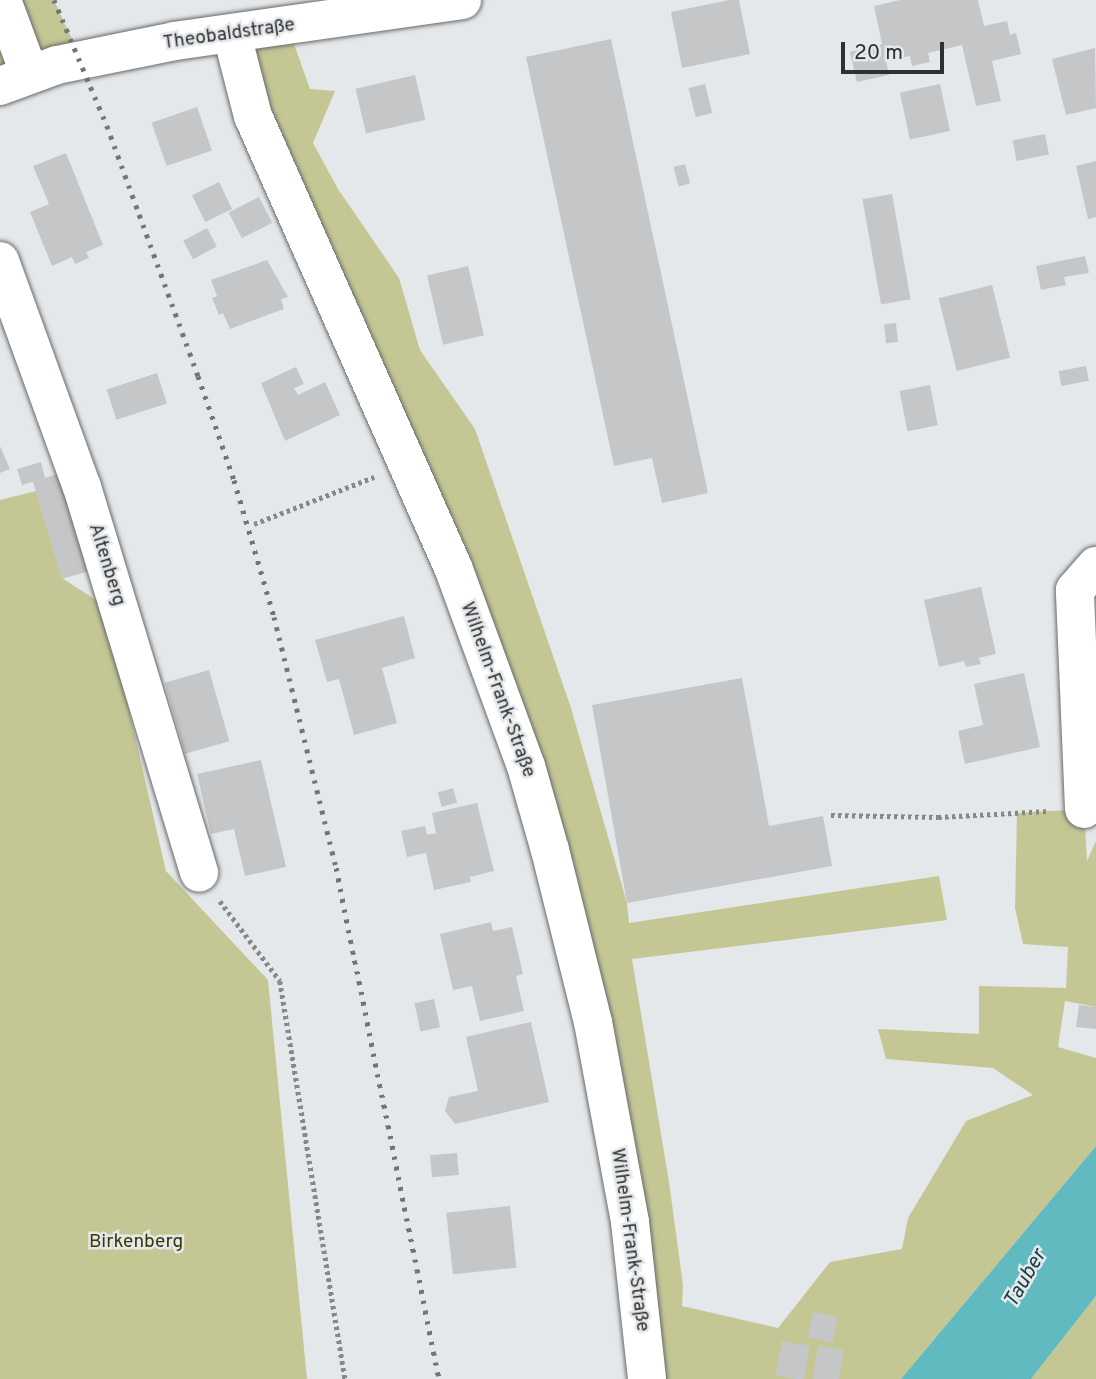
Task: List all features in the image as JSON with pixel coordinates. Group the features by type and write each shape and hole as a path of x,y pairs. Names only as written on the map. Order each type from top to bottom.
{"street":[{"path":"2,0 15,79"},
{"name":"Theobaldstraße","path":"15,79 108,54 175,41 232,35 462,0"},
{"name":"Wilhelm-Frank-Straße","path":"232,35 253,116 453,567 497,684 551,850 593,1022 630,1222 647,1379"},
{"name":"Altenberg","path":"0,261 82,487 198,873"},
{"path":"1084,809 1074,590 1096,566"}],"path":[{"path":"254,524 407,463"},
{"path":"831,815 939,817 1084,809"},
{"path":"198,873 281,981 345,1379"}],"green space":[{"path":"0,0 54,0 81,59 0,86"},
{"path":"288,27 310,89 335,91 313,143 338,189 399,278 420,350 475,429 571,708 627,903 629,923 939,876 947,920 632,959 669,1182 683,1285 682,1306 778,1328 830,1262 902,1249 908,1218 966,1121 1033,1095 993,1068 886,1059 878,1029 979,1034 979,986 1066,988 1068,947 1023,944 1015,908 1017,813 1084,809 1087,861 1096,841 1096,1007 1065,1001 1058,1047 1096,1058 1096,1146 901,1379 647,1379 568,846 232,35"},
{"name":"Birkenberg","path":"36,491 62,578 105,606 166,871 268,980 307,1379 0,1379 0,500"},
{"path":"1096,1296 1096,1379 1031,1379"}],"water":[{"name":"Tauber","path":"1096,1146 1096,1296 1031,1379 901,1379"}],"building":[{"path":"739,0 750,54 682,68 671,12"},
{"path":"900,0 978,0 984,26 1007,21 1010,35 1016,33 1021,54 992,61 1001,101 976,106 962,45 928,53 930,62 912,66 910,56 886,61 889,75 857,82 850,52 882,44 874,6"},
{"path":"611,39 708,493 662,503 652,458 614,466 526,57"},
{"path":"1095,48 1096,108 1066,115 1052,59"},
{"path":"415,75 425,120 366,134 356,89"},
{"path":"705,84 712,113 696,117 689,88"},
{"path":"940,84 950,131 910,139 900,93"},
{"path":"197,107 212,150 167,166 152,123"},
{"path":"1045,134 1049,155 1017,161 1013,140"},
{"path":"66,153 103,245 86,252 89,258 75,264 72,257 52,266 30,212 49,204 33,166"},
{"path":"1096,161 1096,217 1088,219 1076,166"},
{"path":"685,164 690,183 679,186 673,167"},
{"path":"219,182 232,209 205,222 192,195"},
{"path":"892,194 911,299 881,305 862,199"},
{"path":"259,197 272,223 242,238 229,212"},
{"path":"207,228 217,247 193,259 183,241"},
{"path":"1085,256 1089,273 1064,277 1066,285 1041,290 1036,266"},
{"path":"267,260 288,297 281,299 284,309 230,329 223,313 219,315 212,298 217,296 211,280"},
{"path":"468,266 484,335 443,345 427,275"},
{"path":"992,285 1010,358 957,371 939,298"},
{"path":"896,323 898,342 886,343 884,324"},
{"path":"1086,366 1089,381 1061,386 1059,371"},
{"path":"296,367 304,384 294,388 298,395 325,382 340,415 285,441 261,383"},
{"path":"157,373 167,403 116,420 107,389"},
{"path":"930,385 938,425 907,431 900,391"},
{"path":"0,446 10,469 0,473"},
{"path":"41,462 45,478 66,471 96,569 62,579 33,482 22,485 17,469"},
{"path":"981,587 996,654 979,658 981,664 966,667 964,661 939,667 924,600"},
{"path":"404,616 415,658 382,668 397,723 354,735 339,679 327,682 315,640"},
{"path":"209,670 229,741 185,754 165,683"},
{"path":"1024,673 1040,747 965,764 958,731 983,725 974,684"},
{"path":"742,678 769,826 823,816 832,866 627,903 592,705"},
{"path":"261,760 286,867 245,876 234,829 211,834 197,774"},
{"path":"453,788 457,802 442,807 438,792"},
{"path":"477,803 494,871 470,877 471,882 434,890 426,853 407,857 401,831 425,826 427,835 436,833 432,813"},
{"path":"491,922 493,931 512,927 523,974 516,976 524,1011 480,1021 472,986 453,990 440,934"},
{"path":"434,999 440,1027 420,1032 414,1003"},
{"path":"1079,1005 1096,1007 1096,1029 1076,1027"},
{"path":"531,1022 549,1102 455,1124 445,1111 449,1097 478,1091 466,1037"},
{"path":"457,1153 459,1175 432,1177 430,1155"},
{"path":"510,1206 516,1268 453,1274 446,1213"},
{"path":"813,1312 838,1317 833,1342 808,1338"},
{"path":"782,1341 810,1346 804,1379 776,1375"},
{"path":"818,1346 844,1350 839,1379 813,1379"}],"railway":[{"path":"54,0 107,126 198,376 234,480 274,617 336,868 439,1379"}]}
